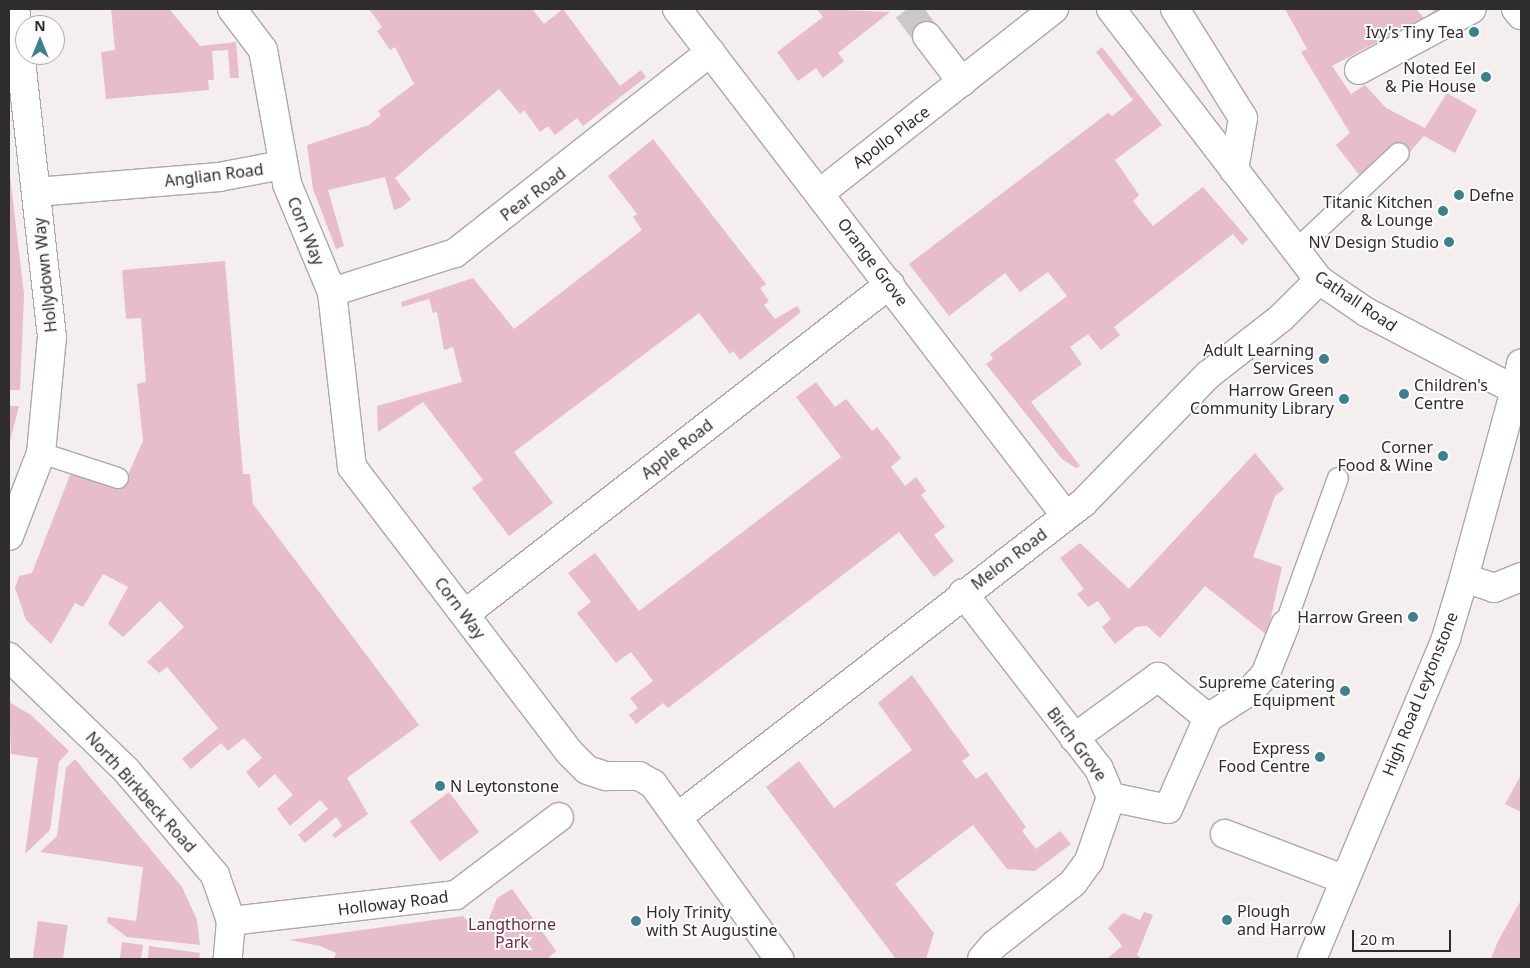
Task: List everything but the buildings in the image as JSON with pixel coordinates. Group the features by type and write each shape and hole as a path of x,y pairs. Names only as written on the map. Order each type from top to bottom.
{"street":[{"name":"Hollydown Way","path":"9,536 40,453 52,337 15,9"},
{"name":"Anglian Road","path":"36,192 218,177 282,165 263,50 232,9"},
{"name":"Orange Grove","path":"677,9 890,284 1066,516"},
{"name":"Apollo Place","path":"820,193 1054,9"},
{"name":"Cathall Road","path":"1111,9 1294,252 1319,280 1366,312 1515,390"},
{"path":"1175,9 1243,118 1234,170"},
{"path":"1359,70 1472,9"},
{"path":"1516,9 1521,15"},
{"path":"927,36 962,82"},
{"name":"Pear Road","path":"332,292 455,254 710,52"},
{"name":"Corn Way","path":"282,165 332,292 352,467 464,614 587,770 606,776 639,776 653,784 679,816 779,959"},
{"name":"Melon Road","path":"679,816 963,593 1066,516 1208,374 1281,318 1319,280"},
{"name":"Apple Road","path":"464,614 890,284"},
{"name":"High Road Leytonstone","path":"1312,959 1446,638 1464,578 1521,364"},
{"path":"1464,578 1494,588 1521,577"},
{"name":"Birch Grove","path":"963,593 1098,769 1111,796 1089,861 1073,883 994,944 982,959"},
{"path":"1111,796 1168,809 1208,718 1250,691 1264,675 1285,625"},
{"name":"North Birkbeck Road","path":"9,657 126,770 209,868 225,896 231,921 228,959"},
{"path":"1074,738 1158,676 1208,718"},
{"name":"Holloway Road","path":"231,921 456,895 559,817"},
{"path":"1225,834 1344,879"}],"lane":[{"path":"1294,252 1399,153"},
{"path":"40,453 118,478"},
{"path":"1285,625 1338,478"}],"green space":[{"path":"111,9 169,9 200,46 236,42 239,78 230,78 228,50 212,51 214,80 208,80 209,90 106,99 101,52 115,50"},
{"path":"369,9 532,9 544,24 563,9 620,86 641,70 646,77 583,126 577,118 555,135 548,126 540,132 524,110 520,114 499,89 395,178 411,199 402,207 394,210 385,177 328,190 344,246 336,249 313,189 307,145 369,125 381,115 378,111 414,84 395,47 390,50 377,31 382,27"},
{"path":"817,9 890,12 838,53 844,61 823,78 816,68 798,81 777,52 823,17"},
{"path":"1285,9 1416,9 1424,18 1436,9 1445,9 1406,35 1396,32 1332,66 1351,94 1365,85 1386,108 1425,128 1447,93 1477,110 1455,153 1424,136 1409,153 1397,145 1364,181 1336,145 1350,133 1301,52 1307,49"},
{"path":"1102,47 1162,125 1115,160 1139,195 1133,201 1153,226 1203,187 1248,239 1242,245 1233,234 1114,327 1120,335 1101,350 1088,334 1070,347 1082,364 1031,402 1080,466 1076,468 1062,459 986,364 993,359 990,354 1067,296 1048,272 1020,292 1005,273 949,316 909,264 1108,113 1112,116 1133,100 1096,52"},
{"path":"653,139 766,284 760,288 769,301 764,305 775,319 797,306 801,312 740,360 733,351 730,354 699,313 514,452 553,503 509,536 472,488 483,480 423,402 378,432 377,406 462,382 453,347 444,350 437,312 433,313 429,299 402,307 401,302 473,278 514,329 642,230 633,217 637,214 608,176"},
{"path":"9,167 24,295 20,390 9,390"},
{"path":"225,261 243,474 250,474 253,504 419,725 347,778 368,814 335,838 332,835 342,826 336,817 305,843 298,835 328,809 320,800 290,826 277,809 293,795 275,774 259,788 246,772 262,758 244,738 228,751 221,743 191,769 182,759 218,728 167,667 159,673 147,662 184,627 160,601 123,637 108,624 128,587 103,574 83,607 75,603 51,644 26,620 15,588 19,576 32,573 72,470 122,488 143,441 137,384 146,382 141,318 126,319 122,270"},
{"path":"816,382 835,407 846,399 872,431 877,427 901,458 891,467 905,486 916,477 926,491 921,495 945,527 934,535 954,561 934,577 899,532 668,708 663,703 636,724 629,715 638,708 630,698 653,681 631,652 616,663 577,613 591,602 568,573 595,553 639,611 841,457 796,397"},
{"path":"9,406 19,406 9,445"},
{"path":"1255,453 1284,489 1275,496 1253,557 1282,567 1267,635 1205,586 1160,638 1147,626 1136,627 1115,644 1102,627 1111,619 1098,601 1088,607 1077,594 1084,589 1060,558 1080,543 1129,589"},
{"path":"912,675 970,755 962,761 976,779 986,772 1026,827 1022,831 1036,849 1060,831 1071,844 1035,871 1007,869 973,825 895,884 934,933 926,959 896,959 766,787 799,761 834,808 912,750 878,703"},
{"path":"9,702 31,715 69,751 59,762 50,830 25,854 38,758 11,754"},
{"path":"75,759 182,887 197,920 200,945 127,937 107,922 108,917 136,921 143,867 40,852 57,836 66,768"},
{"path":"1521,775 1521,812 1505,804"},
{"path":"449,792 479,832 440,861 410,821"},
{"name":"Langthorne Park","path":"512,889 556,951 547,959 334,959 336,953 320,946 289,940 463,916 472,926 486,926 497,898"},
{"path":"1521,900 1521,959 1491,959 1498,941"},
{"path":"1144,912 1153,915 1137,955 1142,959 1107,959 1122,946 1108,928 1123,913 1140,920"},
{"path":"38,921 68,925 63,959 33,959"},
{"path":"122,942 143,945 141,959 120,959"},
{"path":"149,946 200,953 199,959 148,959"}],"tunnel":[{"path":"907,9 927,36"}],"place":[{"name":"Ivy's Tiny Tea","path":"1474,32"},
{"name":"Noted Eel & Pie House","path":"1486,77"},
{"name":"Defne","path":"1459,195"},
{"name":"Titanic Kitchen & Lounge","path":"1443,211"},
{"name":"NV Design Studio","path":"1449,242"},
{"name":"Adult Learning Services","path":"1324,359"},
{"name":"Children's Centre","path":"1404,394"},
{"name":"Harrow Green Community Library","path":"1344,399"},
{"name":"Corner Food & Wine","path":"1443,456"},
{"name":"Harrow Green","path":"1413,617"},
{"name":"Supreme Catering Equipment","path":"1345,691"},
{"name":"Express Food Centre","path":"1320,757"},
{"name":"N Leytonstone","path":"440,786"},
{"name":"Plough and Harrow","path":"1227,920"},
{"name":"Holy Trinity with St Augustine","path":"636,921"}]}
